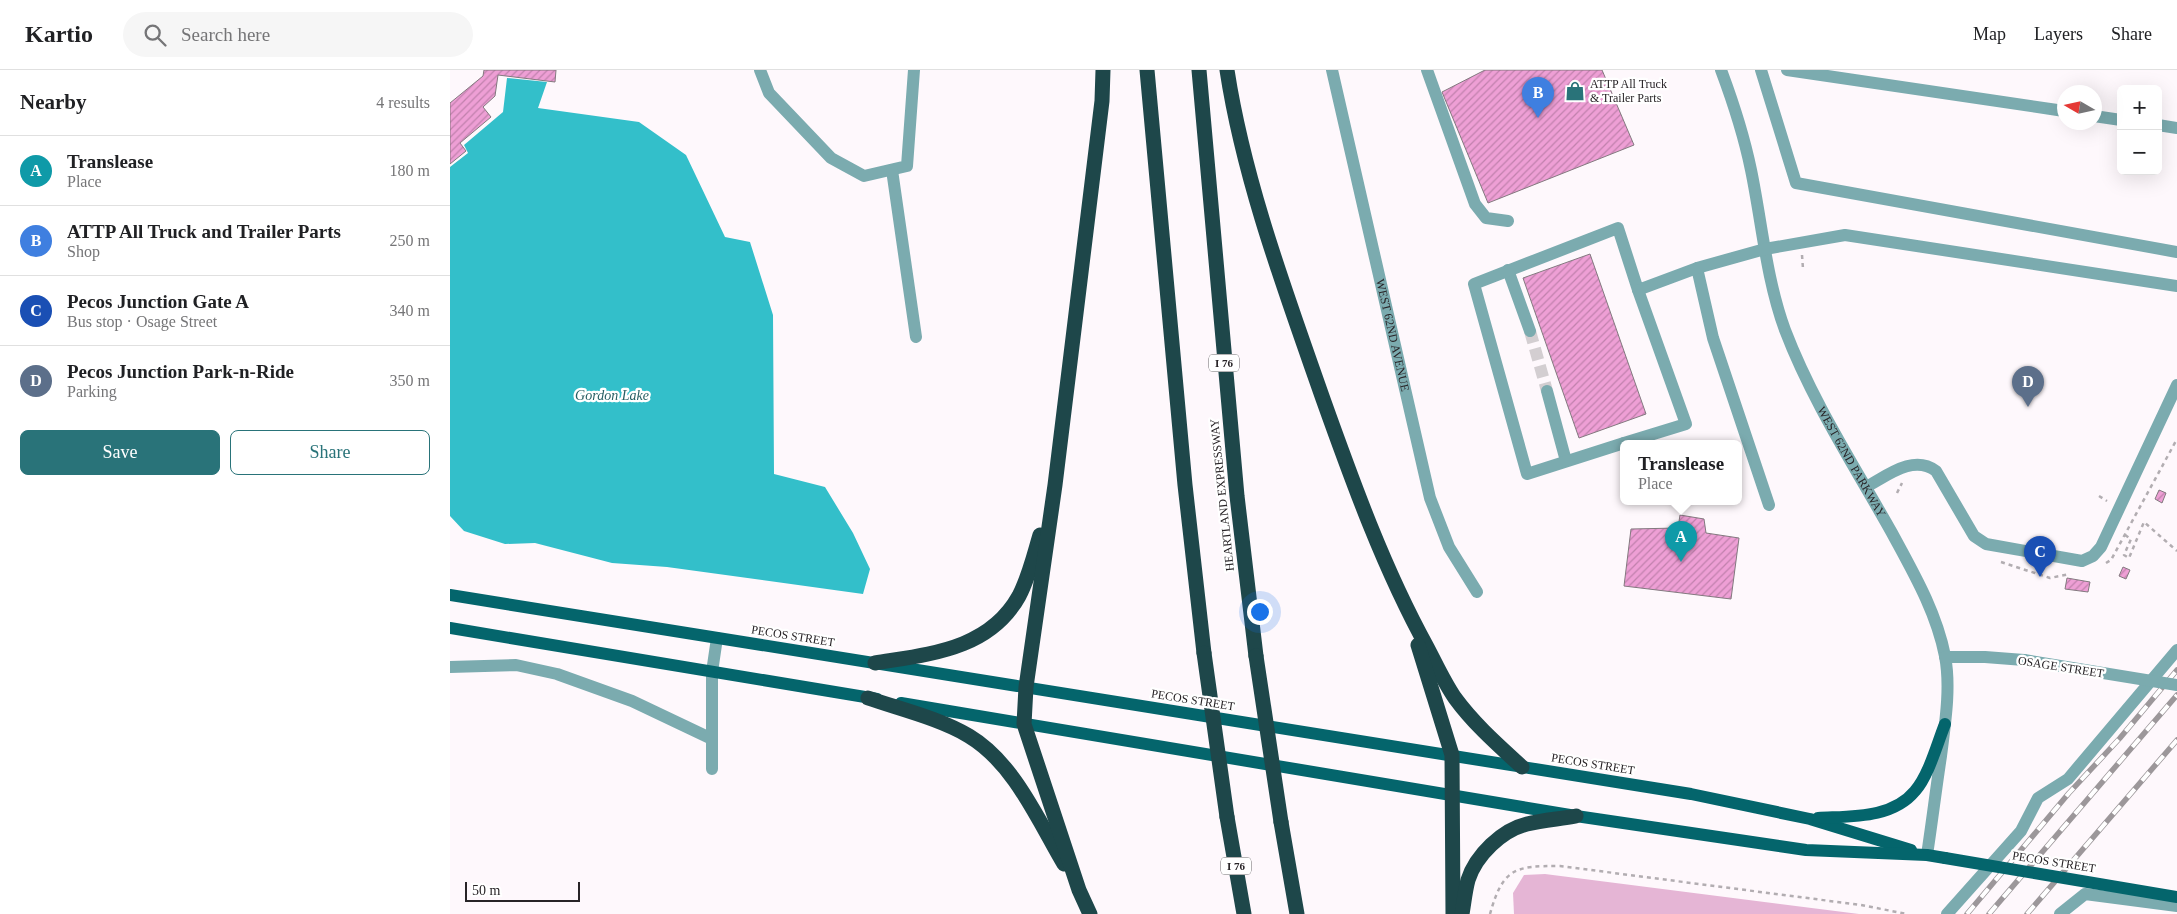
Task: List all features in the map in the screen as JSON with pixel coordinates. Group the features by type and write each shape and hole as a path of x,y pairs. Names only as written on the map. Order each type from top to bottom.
{"highway":[{"path":"1079,890 1024,724 1026,687 1055,485 1102,100 1103,70"},
{"name":"I 76","path":"1147,70 1185,485 1204,653 1227,817 1244,914"},
{"name":"HEARTLAND EXPRESSWAY","path":"1199,70 1237,496 1256,656 1297,914"},
{"path":"1227,70 1258,204 1294,316 1352,481 1409,614 1454,696 1486,735 1522,767"},
{"path":"875,663 943,651 965,645 1000,621 1018,597 1028,576 1055,485"},
{"path":"1409,614 1452,756 1453,914"},
{"path":"868,698 948,725 969,736 993,754 1017,785 1079,890 1090,914"},
{"path":"1462,914 1468,880 1478,859 1492,845 1505,834 1526,824 1576,816"}],"main road":[{"name":"PECOS STREET","path":"450,595 1691,794 1810,819 1927,855"},
{"name":"PECOS STREET","path":"450,628 1576,816 1806,850 1927,855 2177,897"},
{"path":"1810,819 1863,816 1896,807 1906,800 1922,780 1945,724"}],"street":[{"path":"760,70 769,94 831,158 864,176 907,166 914,70"},
{"name":"WEST 62ND AVENUE","path":"1332,70 1430,498 1450,547 1477,592"},
{"path":"1427,70 1475,204 1486,218 1508,221"},
{"name":"WEST 62ND PARKWAY","path":"1721,70 1742,134 1751,170 1775,298 1785,330 1801,366 1919,583 1931,608 1945,657 1945,724 1927,855"},
{"path":"1761,70 1796,183 2177,252"},
{"path":"1787,70 2057,110"},
{"path":"2102,117 2117,119"},
{"path":"2162,126 2177,128"},
{"path":"892,170 916,337"},
{"path":"1620,444 1527,474 1474,284 1618,228 1686,424 1634,440"},
{"path":"1638,290 1697,268 1765,249 1832,237 1859,236 2177,286"},
{"path":"1697,268 1712,338 1769,505"},
{"path":"1508,270 1530,331"},
{"path":"1866,487 1912,464 1929,466 1936,471 1974,536 1986,544 2082,561 2093,556 2101,548 2177,385"},
{"path":"1547,391 1566,461"},
{"path":"712,769 712,672 717,638"},
{"path":"1947,914 2021,831 2038,798 2068,779 2177,650"},
{"name":"OSAGE STREET","path":"1945,657 1985,657 2024,660 2177,685"},
{"path":"450,667 516,665 557,674 632,701 712,739"},
{"path":"2060,914 2085,894 2177,906"}],"path":[{"path":"1802,255 1804,268"},
{"path":"2135,516 2177,438"},
{"path":"2125,535 2131,539 2124,555 2129,558 2144,522 2177,551"},
{"path":"1490,914 1496,894 1507,876 1516,869 1532,866 1560,866 1609,872 1861,905 1907,914"}],"shaded area":[{"path":"1545,874 1859,914 1514,914 1513,893 1524,875"}],"water":[{"name":"Gordon Lake","path":"507,78 547,82 538,108 639,122 686,155 725,237 750,242 773,315 774,474 825,487 853,533 870,569 863,594 667,567 612,563 535,543 505,544 464,531 450,516 450,167 468,153 464,145 503,112"}],"building":[{"path":"484,70 556,70 555,82 498,75 495,96 483,107 491,117 460,143 466,151 450,164 450,103 483,76"},
{"path":"1485,70 1602,70 1634,145 1488,203 1442,92"},
{"path":"1590,254 1646,414 1579,438 1523,278"},
{"path":"2159,490 2166,493 2162,503 2155,499"},
{"path":"1680,515 1704,519 1706,533 1739,538 1731,599 1624,586 1631,529 1678,528"},
{"path":"2123,567 2130,570 2126,579 2119,576"},
{"path":"2067,578 2090,582 2088,592 2065,589"}],"tunnel":[{"path":"1530,331 1547,391"}],"railway":[{"path":"1967,914 2069,793 2120,738 2177,670"},
{"path":"1989,914 2177,695"},
{"path":"2027,914 2177,740"}],"place":[{"name":"ATTP All Truck & Trailer Parts","path":"1575,91"},
{"name":"ATTP All Truck and Trailer Parts","path":"1538,118"},
{"name":"Pecos Junction Park-n-Ride","path":"2028,407"},
{"name":"Translease","path":"1681,562"},
{"name":"Pecos Junction Gate A","path":"2040,577"}]}
